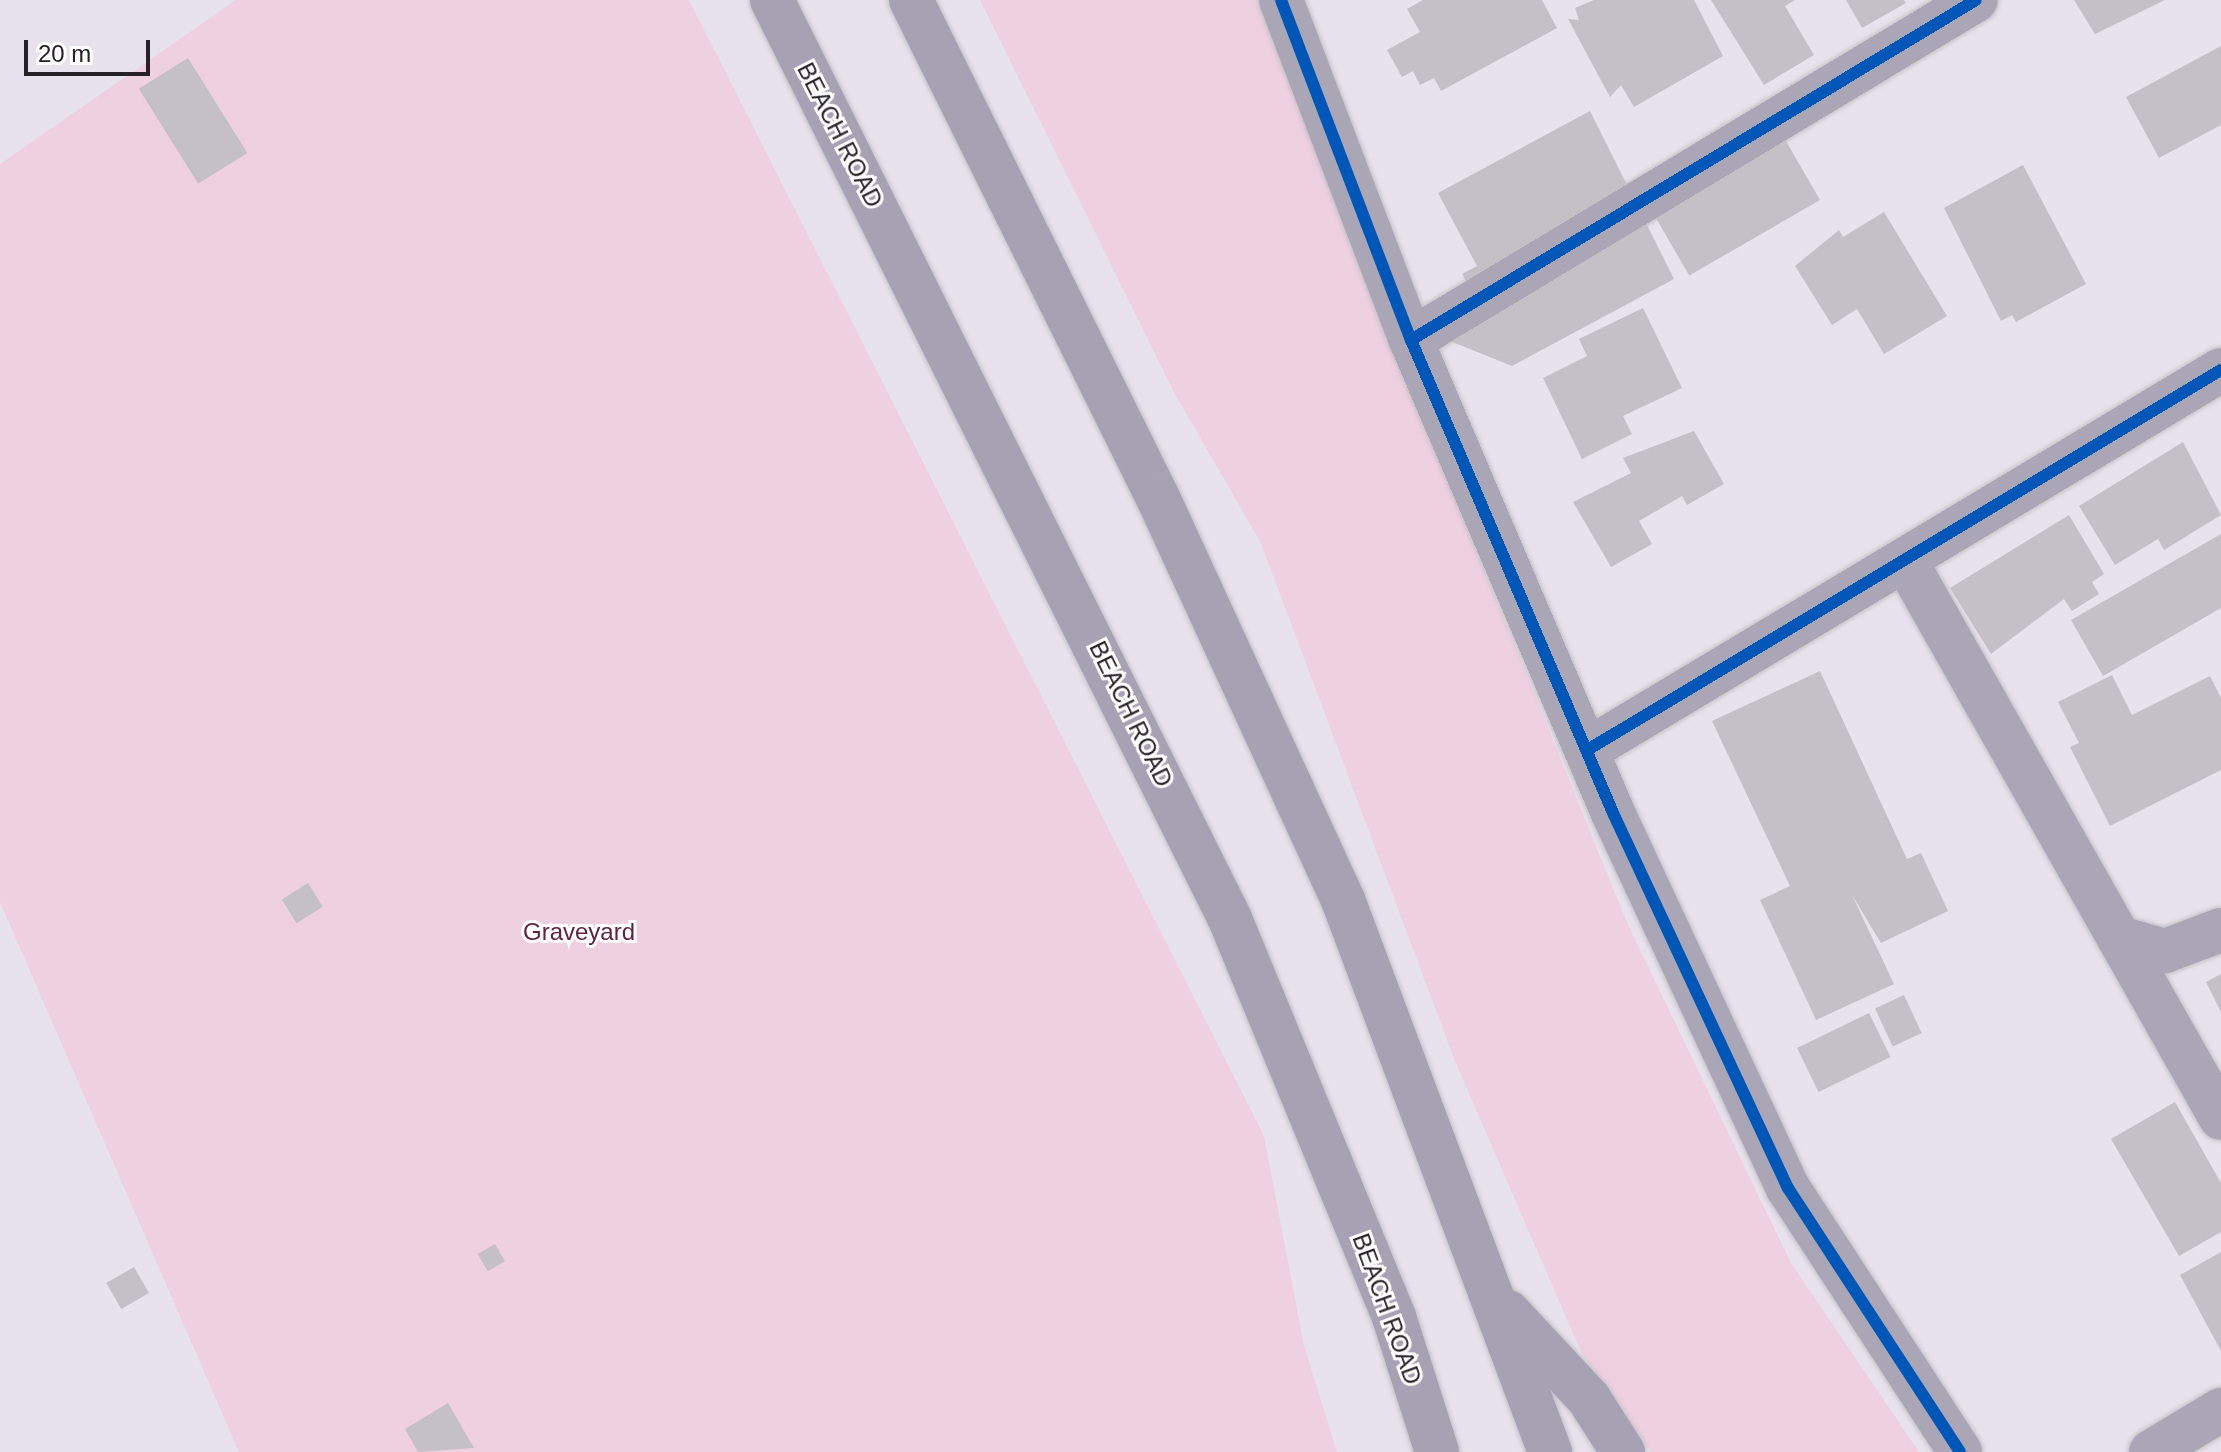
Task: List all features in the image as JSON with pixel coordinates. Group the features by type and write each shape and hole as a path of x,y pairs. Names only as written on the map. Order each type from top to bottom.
{"highway":[{"name":"BEACH ROAD","path":"772,0 1230,919 1394,1317 1437,1452"},
{"path":"911,0 1159,500 1343,900 1550,1452"},
{"path":"1492,1294 1589,1399 1623,1452"}],"street":[{"path":"1281,0 1411,340 1589,749 1788,1188 1960,1452"},
{"path":"1411,340 1976,0"},
{"path":"1589,749 2221,370"},
{"path":"1905,560 2221,1118"},
{"path":"2119,938 2165,951 2221,930"},
{"path":"2151,1452 2221,1410"}],"green space":[{"name":"Graveyard","path":"236,0 689,0 1264,1136 1304,1346 1337,1452 239,1452 0,902 0,164"},
{"path":"980,0 1257,0 1355,221 1464,521 1628,925 1791,1263 1919,1452 1651,1452 1582,1354 1455,1061 1260,541 1176,396"}],"building":[{"path":"1423,0 1542,0 1557,28 1441,91 1434,78 1420,85 1413,71 1402,77 1387,50 1420,32 1407,9"},
{"path":"1594,0 1694,0 1723,56 1634,107 1621,85 1610,97 1568,19 1579,20 1575,8"},
{"path":"1711,0 1795,0 1785,6 1814,55 1764,85"},
{"path":"1846,0 1904,0 1906,3 1862,28"},
{"path":"2074,0 2165,0 2095,34"},
{"path":"2221,46 2221,125 2159,158 2126,97"},
{"path":"188,58 247,153 198,184 139,89"},
{"path":"1590,111 1674,279 1512,366 1450,341 1467,283 1462,274 1477,266 1438,193"},
{"path":"1783,136 1820,200 1689,276 1652,212"},
{"path":"2023,165 2086,284 2016,322 2012,315 2001,321 1944,208"},
{"path":"1884,212 1947,316 1884,354 1857,309 1832,325 1795,266 1839,230 1843,237"},
{"path":"1643,308 1682,388 1623,416 1632,434 1582,459 1543,378 1587,356 1579,339"},
{"path":"1694,431 1724,484 1687,505 1682,496 1639,521 1652,544 1611,567 1573,502 1631,473 1623,458"},
{"path":"2183,442 2221,515 2164,550 2158,539 2115,565 2079,506"},
{"path":"2069,515 2104,574 2092,582 2099,594 2072,611 2064,599 1991,654 1950,588"},
{"path":"2221,534 2221,608 2103,676 2071,620"},
{"path":"1820,671 1907,859 1921,853 1948,911 1881,943 1852,895 1894,984 1816,1020 1760,900 1790,886 1712,721"},
{"path":"2112,675 2132,715 2210,676 2221,698 2221,770 2110,826 2070,747 2079,743 2058,702"},
{"path":"308,883 323,907 297,923 282,899"},
{"path":"2221,974 2221,1012 2206,982"},
{"path":"1904,995 1922,1033 1893,1047 1875,1009"},
{"path":"1869,1013 1890,1057 1819,1092 1797,1048"},
{"path":"2175,1102 2221,1183 2221,1232 2179,1256 2111,1139"},
{"path":"495,1244 505,1261 488,1271 478,1254"},
{"path":"2221,1252 2221,1351 2180,1275"},
{"path":"134,1267 149,1293 121,1309 106,1283"},
{"path":"448,1403 474,1448 418,1452 405,1429"}],"cycle path":[{"path":"1281,0 1411,340 1613,813 1788,1188 1960,1452"},
{"path":"1411,340 1976,0"},
{"path":"1589,749 2221,370"}]}
